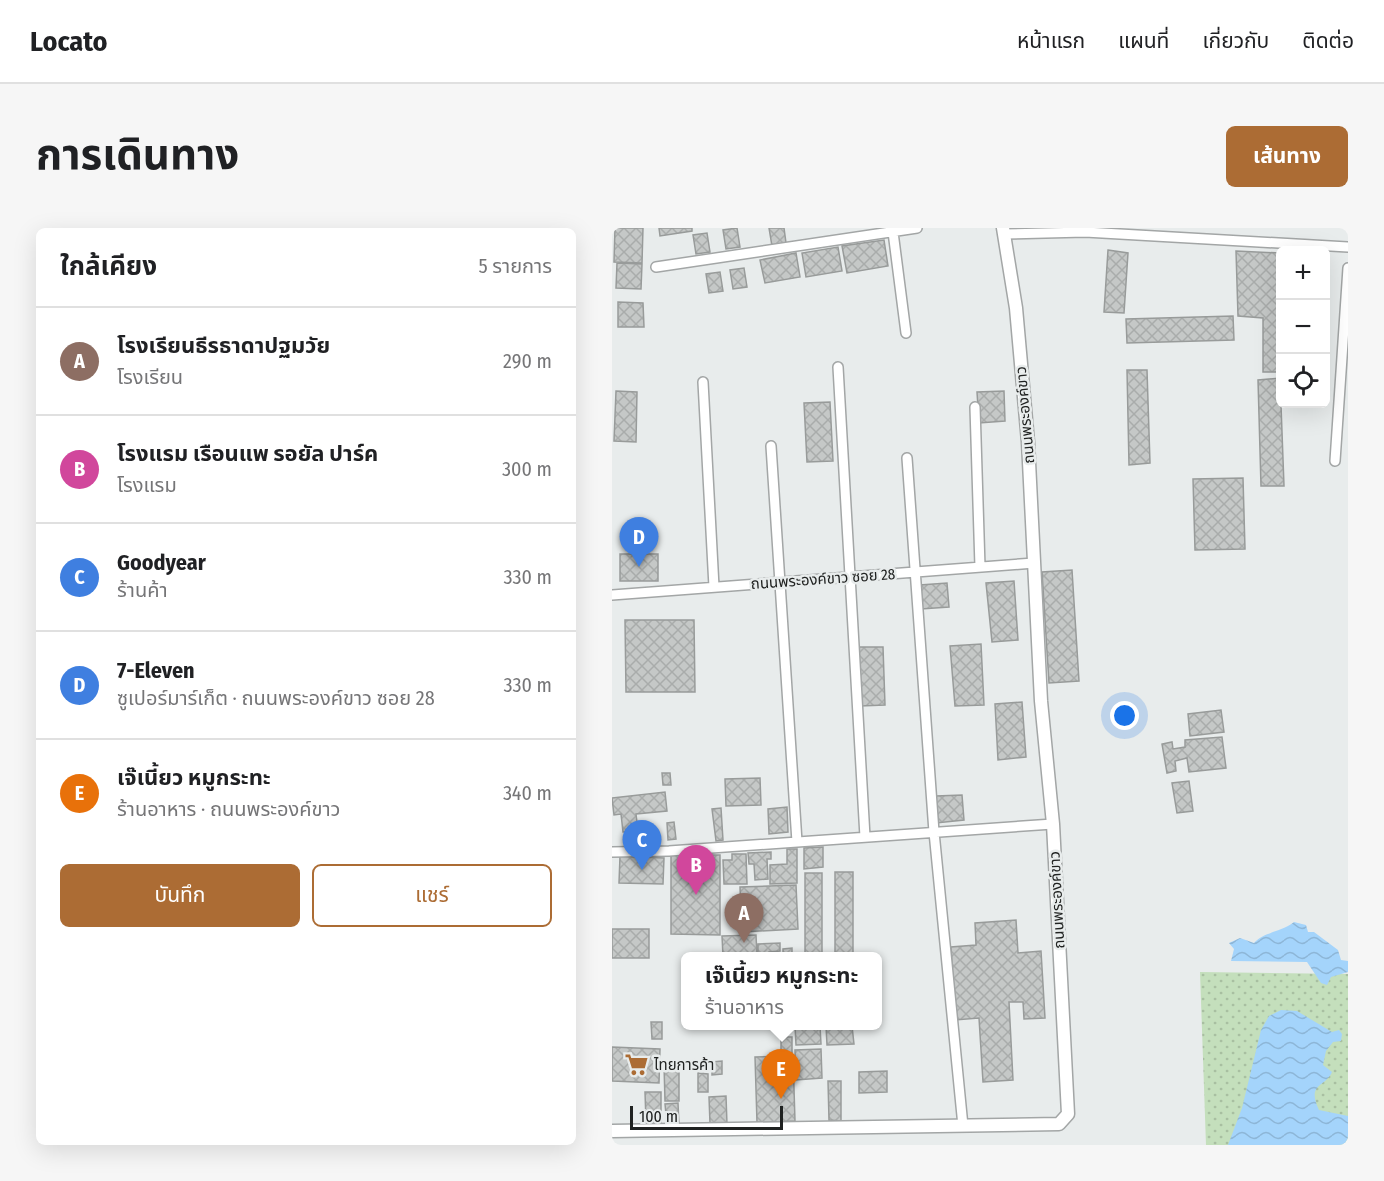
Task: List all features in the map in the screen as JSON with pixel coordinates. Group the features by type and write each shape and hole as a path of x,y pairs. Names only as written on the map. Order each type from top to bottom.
{"street":[{"path":"656,267 917,228"},
{"path":"1004,231 1085,232 1348,247"},
{"name":"ถนนพระองค์ขาว","path":"612,1131 1059,1124 1068,1114 1053,824 1041,701 1028,442 1018,331 1004,231"},
{"path":"893,232 906,333"},
{"path":"1335,461 1343,414 1348,268"},
{"path":"838,367 865,837"},
{"path":"703,382 714,587"},
{"path":"975,407 980,567"},
{"path":"771,446 797,842"},
{"path":"907,458 934,832 963,1126"},
{"name":"ถนนพระองค์ขาว ซอย 28","path":"612,595 1034,564"},
{"path":"612,852 669,851 1053,824"}],"green space":[{"path":"1200,972 1348,974 1348,1145 1206,1145"}],"water":[{"path":"1294,922 1306,925 1308,932 1314,932 1338,950 1341,960 1348,961 1348,972 1331,977 1327,985 1321,983 1307,962 1231,961 1234,949 1229,943 1240,938 1254,943 1263,936"},
{"path":"1281,1010 1297,1011 1332,1032 1339,1030 1342,1034 1341,1041 1333,1042 1326,1051 1323,1065 1332,1072 1318,1086 1315,1095 1319,1110 1348,1116 1348,1145 1228,1145 1242,1108 1261,1030 1269,1016"}],"building":[{"path":"615,228 643,228 642,263 614,262"},
{"path":"659,228 692,228 692,231 660,236"},
{"path":"737,228 740,247 726,249 723,230"},
{"path":"769,228 784,228 786,243 772,246"},
{"path":"707,233 710,252 696,254 693,235"},
{"path":"884,240 888,266 847,273 842,246"},
{"path":"838,247 842,271 806,277 802,253"},
{"path":"1108,250 1128,253 1124,313 1104,312"},
{"path":"1236,251 1276,253 1276,372 1263,372 1263,318 1238,316"},
{"path":"796,253 800,277 765,283 760,260"},
{"path":"617,263 642,264 641,289 616,288"},
{"path":"744,268 747,287 733,289 730,270"},
{"path":"720,272 723,291 709,293 706,274"},
{"path":"618,302 643,303 644,327 618,327"},
{"path":"1233,316 1234,340 1127,343 1126,319"},
{"path":"1127,370 1147,370 1150,463 1129,465"},
{"path":"1276,378 1276,408 1281,408 1284,486 1261,486 1258,380"},
{"path":"616,391 637,392 636,442 614,441"},
{"path":"1004,391 1005,421 979,423 977,392"},
{"path":"830,402 833,461 807,462 804,403"},
{"path":"1243,478 1245,549 1195,550 1193,479"},
{"path":"620,554 658,554 658,581 620,581"},
{"path":"1072,570 1079,681 1049,683 1042,572"},
{"path":"1014,581 1018,640 992,642 986,583"},
{"path":"947,583 949,607 921,609 920,585"},
{"path":"625,620 694,620 695,692 626,692"},
{"path":"981,644 984,705 955,706 950,646"},
{"path":"856,647 883,647 885,705 860,706"},
{"path":"1022,702 1026,757 998,760 995,704"},
{"path":"1221,710 1224,732 1190,736 1188,714"},
{"path":"1222,737 1226,768 1189,772 1187,758 1175,761 1176,771 1167,773 1162,744 1172,742 1173,749 1185,747 1185,740"},
{"path":"662,773 670,773 671,785 663,785"},
{"path":"760,778 761,805 726,806 725,779"},
{"path":"1189,781 1193,811 1177,813 1172,783"},
{"path":"665,792 667,811 636,814 638,831 623,832 621,814 614,815 612,798"},
{"path":"962,795 964,820 936,823 936,796"},
{"path":"787,807 788,832 769,834 768,809"},
{"path":"721,808 723,840 716,841 712,809"},
{"path":"674,822 676,839 668,840 667,823"},
{"path":"823,847 823,867 804,869 804,848"},
{"path":"787,849 797,849 797,883 770,884 770,865 787,864"},
{"path":"771,852 771,859 767,859 768,879 755,880 754,864 749,864 748,853"},
{"path":"732,854 746,854 747,884 724,884 723,860 732,860"},
{"path":"671,855 720,855 720,935 671,934"},
{"path":"620,856 664,858 663,884 619,883"},
{"path":"835,872 853,872 853,952 835,952"},
{"path":"805,873 822,873 822,952 805,952"},
{"path":"796,885 798,929 742,932 740,887"},
{"path":"1016,920 1018,953 1041,951 1045,1018 1024,1019 1023,1002 1009,1002 1013,1080 983,1082 979,1018 955,1020 951,947 976,945 975,923"},
{"path":"612,929 649,929 649,958 612,958"},
{"path":"756,935 757,952 723,952 722,936"},
{"path":"780,943 780,951 758,952 758,944"},
{"path":"792,948 792,952 783,952 783,949"},
{"path":"651,1022 662,1022 662,1039 652,1039"},
{"path":"795,1030 820,1030 821,1044 796,1045"},
{"path":"826,1030 852,1030 854,1044 827,1045"},
{"path":"781,1037 792,1037 792,1053 781,1053"},
{"name":"ไทยการค้า","path":"612,1047 660,1049 659,1083 612,1081"},
{"path":"821,1049 822,1078 796,1080 795,1050"},
{"path":"793,1056 795,1121 757,1123 755,1057"},
{"path":"722,1061 722,1074 712,1075 712,1062"},
{"path":"679,1064 679,1101 665,1101 664,1065"},
{"path":"887,1071 887,1092 859,1093 859,1072"},
{"path":"698,1073 708,1074 708,1092 698,1092"},
{"path":"828,1081 841,1081 841,1121 829,1120"},
{"path":"645,1092 661,1092 661,1122 646,1122"},
{"path":"726,1096 727,1124 710,1124 709,1097"},
{"path":"678,1103 679,1125 667,1125 665,1104"}],"place":[{"name":"7-Eleven","path":"639,567"},
{"name":"Goodyear","path":"642,870"},
{"name":"โรงแรม เรือนแพ รอยัล ปาร์ค","path":"696,895"},
{"name":"โรงเรียนธีรธาดาปฐมวัย","path":"744,943"},
{"name":"ไทยการค้า","path":"636,1065"},
{"name":"เจ๊เนี้ยว หมูกระทะ","path":"781,1099"}]}
